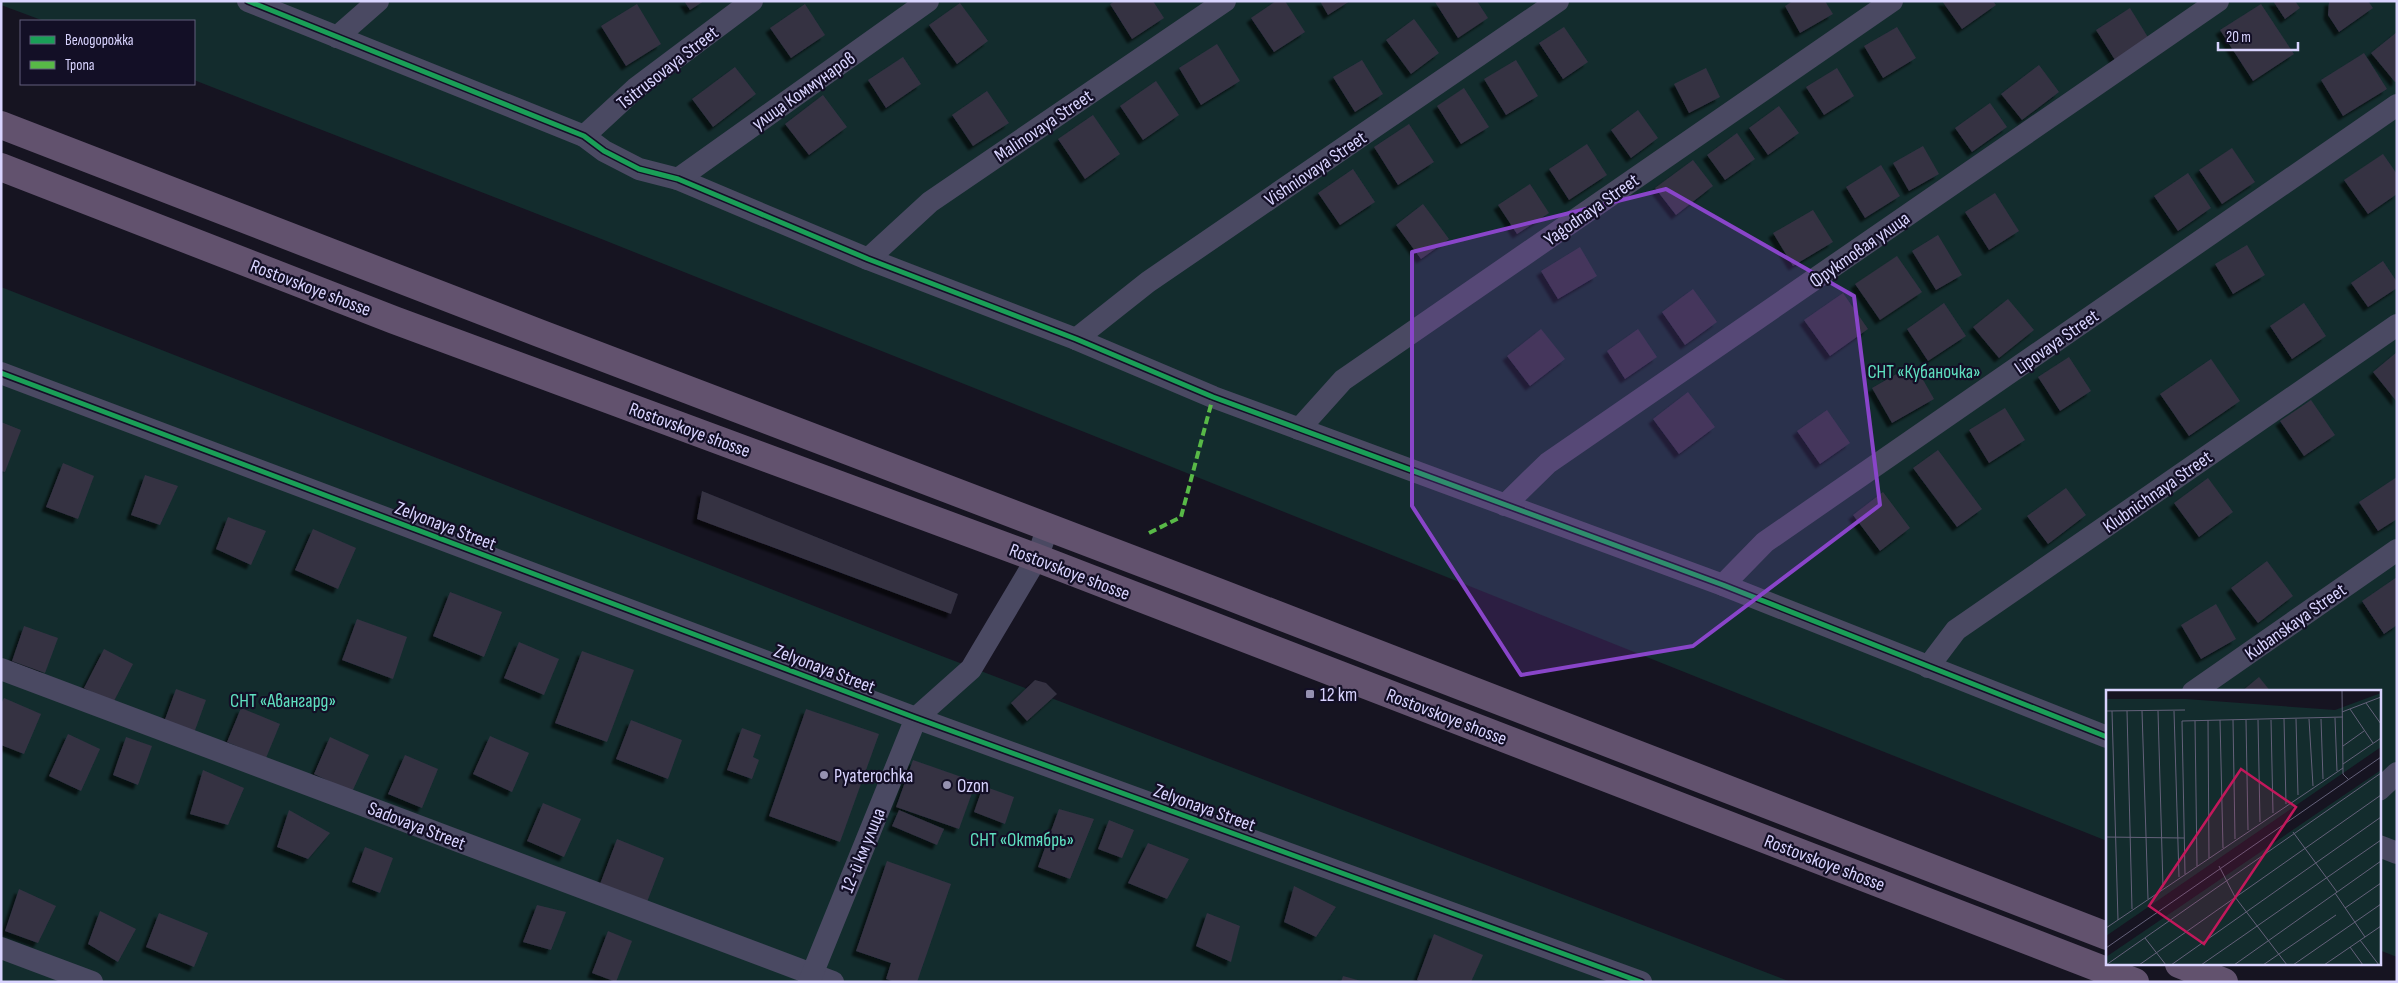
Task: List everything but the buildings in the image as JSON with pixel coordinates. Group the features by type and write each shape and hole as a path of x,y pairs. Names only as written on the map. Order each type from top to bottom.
{"highway":[{"name":"Rostovskoye shosse","path":"1,125 2106,936"},
{"name":"Rostovskoye shosse","path":"1,167 404,323 1037,558 2135,982"},
{"path":"2184,966 2224,982"}],"street":[{"path":"248,1 584,136 604,151 639,169 678,179 868,259 1076,339 1213,397 1723,585 2106,737"},
{"path":"337,37 378,1"},
{"name":"Tsitrusovaya Street","path":"584,136 636,88 752,1"},
{"name":"улица Коммунаров","path":"678,179 928,1"},
{"name":"Malinovaya Street","path":"868,259 930,202 1225,1"},
{"name":"Vishniovaya Street","path":"1076,339 1148,282 1558,1"},
{"name":"Yagodnaya Street","path":"1299,429 1343,380 1892,1"},
{"name":"Фруктовая улица","path":"1504,505 1548,463 2218,1"},
{"name":"Lipovaya Street","path":"1723,585 1765,542 2397,106"},
{"name":"Klubnichnaya Street","path":"1928,666 1956,630 2397,325"},
{"name":"Zelyonaya Street","path":"1,373 916,718 1641,982"},
{"path":"916,718 971,669 1037,558 1048,527"},
{"name":"Kubanskaya Street","path":"2196,690 2397,550"},
{"name":"Sadovaya Street","path":"1,669 810,978 833,982"},
{"name":"12-й км улица","path":"810,978 916,718"},
{"path":"2380,789 2397,773"},
{"path":"2380,846 2397,853"},
{"path":"1,948 92,982"}],"highlighted area":[{"path":"1666,189 1854,296 1880,505 1693,646 1521,675 1412,506 1412,252"}],"green space":[{"name":"СНТ «Кубаночка»","path":"1,1 2397,1 2397,957 2380,950 2380,690 2106,690 2106,841 604,240 195,80 195,20 41,20 1,5"},
{"name":"СНТ «Авангард»","path":"1,287 939,655 1791,982 1,982"}],"marked path":[{"path":"1149,533 1181,517 1213,397"}],"cycle path":[{"path":"248,1 584,136 604,151 639,169 678,179 868,259 1076,339 1213,397 1723,585 2106,737"},
{"path":"1,373 916,718 1641,982"}],"place":[{"name":"12 km","path":"1310,694"},
{"name":"Pyaterochka","path":"824,775"},
{"name":"Ozon","path":"947,785"}],"park label":[{"name":"СНТ «Октябрь»","path":"1022,839"}]}
